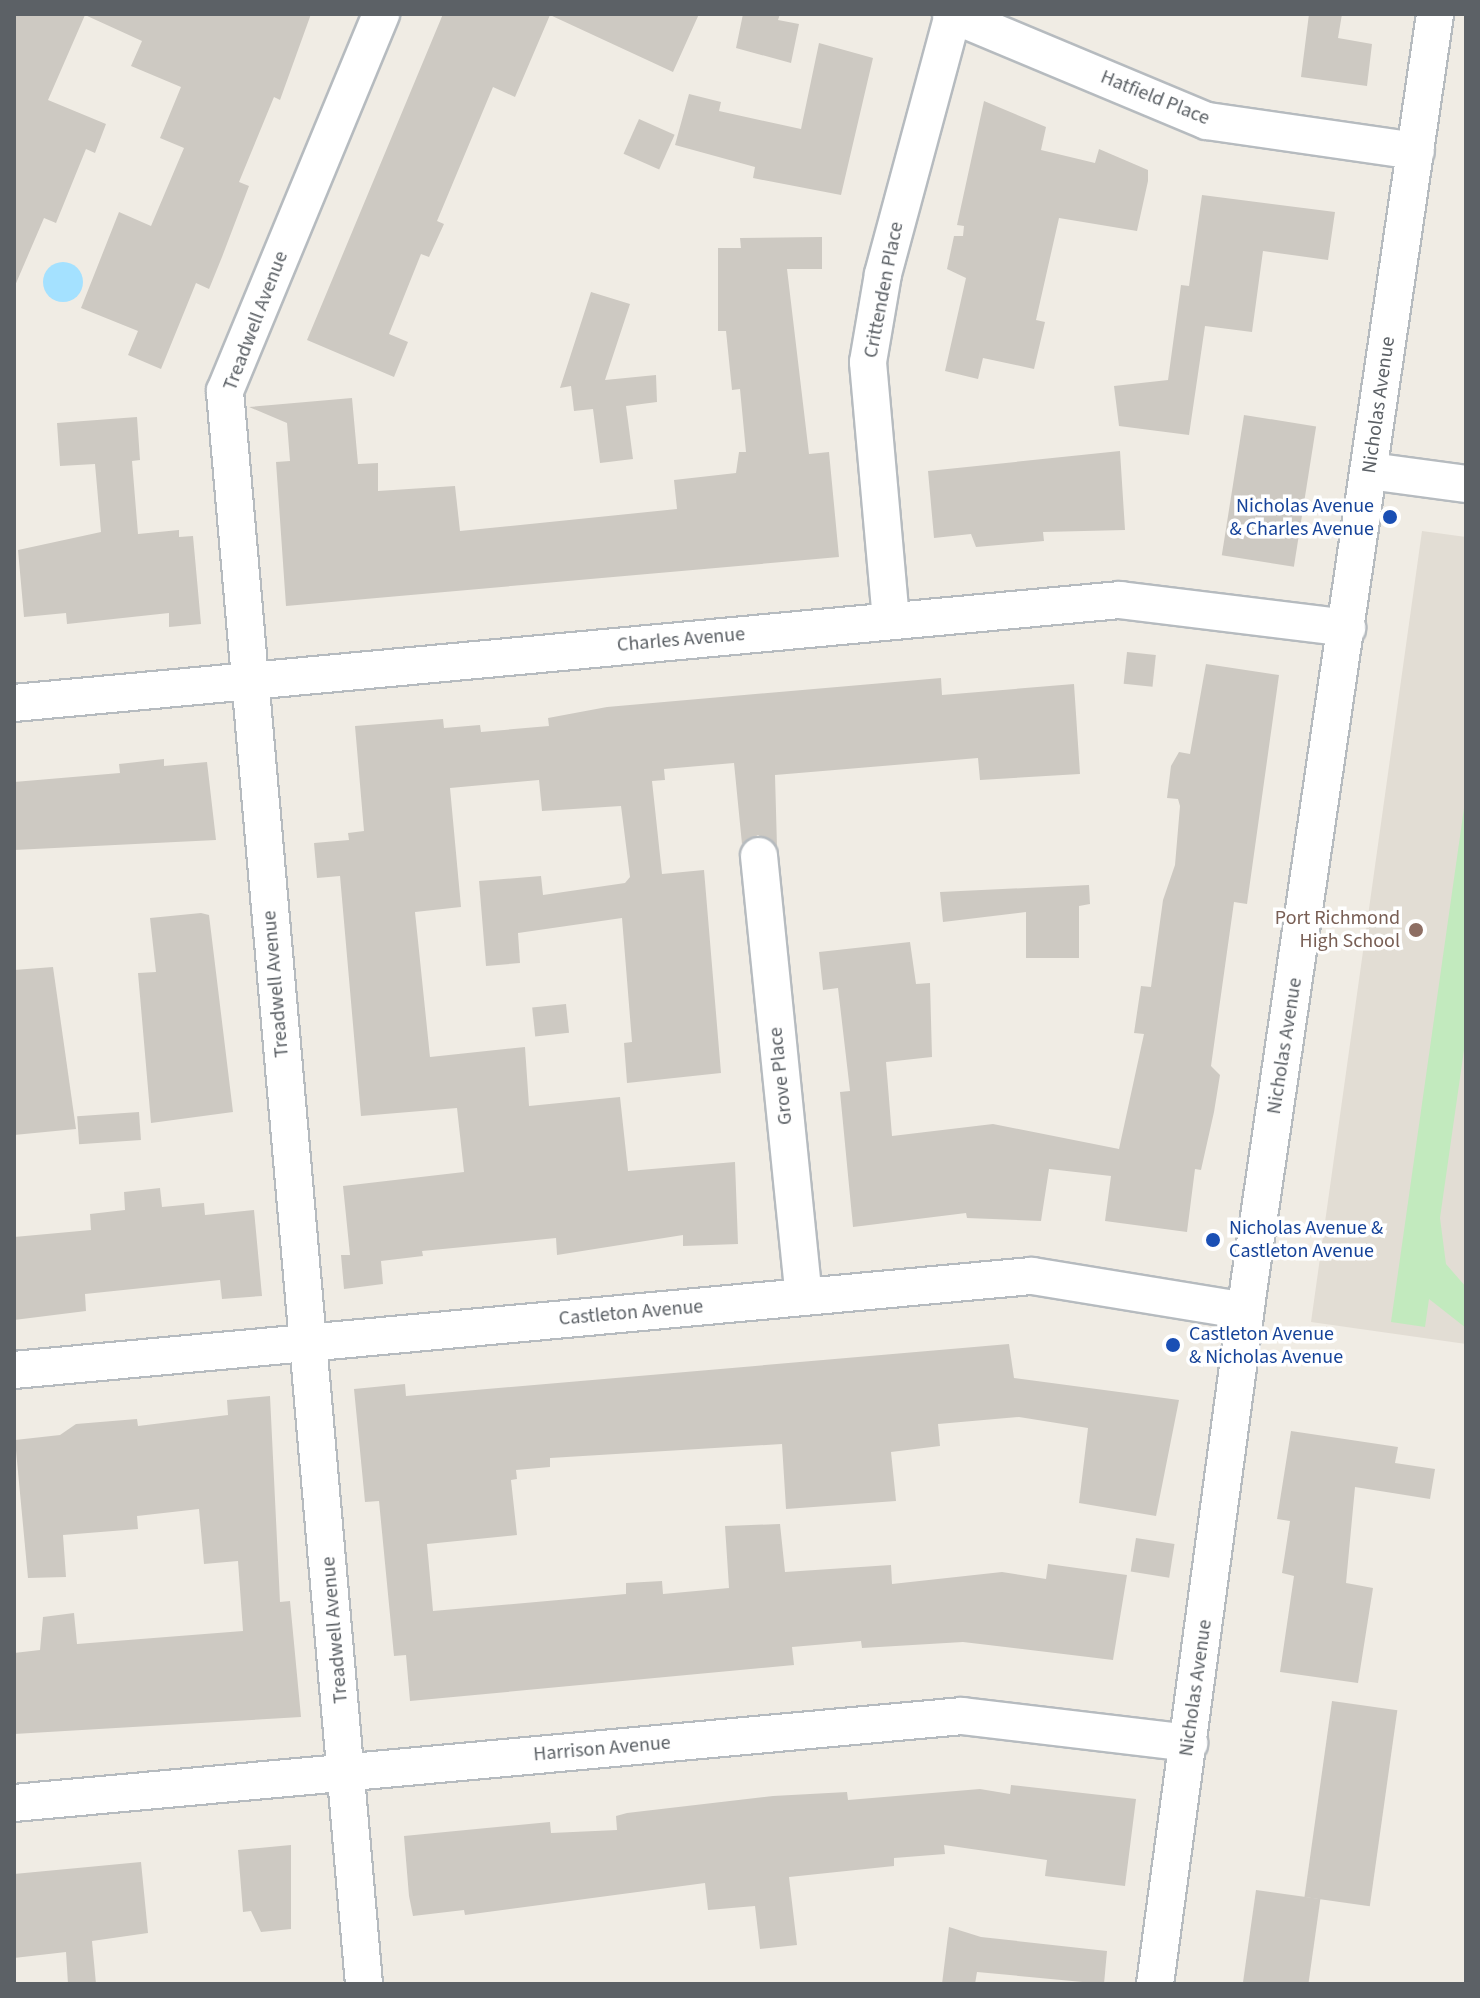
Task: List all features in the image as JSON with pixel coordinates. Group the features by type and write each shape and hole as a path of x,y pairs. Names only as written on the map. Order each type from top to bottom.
{"street":[{"name":"Treadwell Avenue","path":"364,1984 348,1772 248,680 225,391 381,14"},
{"name":"Hatfield Place","path":"952,14 1207,121 1416,151"},
{"name":"Crittenden Place","path":"891,620 868,362 883,274 952,14"},
{"name":"Nicholas Avenue","path":"1155,1984 1245,1311 1435,14"},
{"path":"1370,471 1466,484"},
{"name":"Charles Avenue","path":"14,703 1120,600 1347,628"},
{"name":"Grove Place","path":"759,856 804,1297"},
{"name":"Castleton Avenue","path":"14,1370 1032,1276 1245,1311"},
{"name":"Harrison Avenue","path":"14,1803 962,1716 1189,1743"}],"shaded area":[{"name":"Port Richmond High School","path":"1422,531 1466,537 1466,1344 1311,1322"}],"green space":[{"path":"1466,794 1466,1036 1440,1218 1446,1264 1466,1287 1466,1328 1429,1299 1425,1327 1391,1322"}],"water":[{"path":"63,262 77,268 83,282 77,296 63,302 49,296 43,282 49,268"}],"building":[{"path":"14,14 311,14 280,100 274,97 239,182 249,186 209,289 196,283 161,369 128,355 138,331 81,308 119,212 151,226 184,148 160,138 181,87 131,66 142,41 85,15 48,100 106,124 95,153 86,149 56,223 44,218 14,288"},
{"path":"443,14 699,14 673,72 550,15 515,97 493,87 437,221 444,224 429,257 421,254 389,334 408,342 394,377 307,340"},
{"path":"743,14 780,14 778,20 799,24 791,63 736,48"},
{"path":"1309,14 1342,14 1338,38 1372,44 1367,86 1301,77"},
{"path":"819,43 873,58 841,195 753,178 755,167 675,145 689,94 721,102 719,111 801,129"},
{"path":"984,101 1046,127 1041,150 1095,163 1099,149 1148,170 1148,181 1137,231 1059,218 1036,320 1045,322 1034,369 983,358 978,379 945,371 966,278 947,269 954,236 963,236 964,226 957,225"},
{"path":"639,119 675,135 659,170 624,154"},
{"path":"1202,195 1335,212 1328,260 1263,251 1252,332 1205,326 1189,435 1119,426 1114,386 1168,380 1181,285 1189,286"},
{"path":"822,237 822,269 787,269 809,454 829,452 839,557 286,606 276,462 290,461 287,423 249,407 352,398 358,464 378,463 378,491 455,486 460,531 677,509 674,480 736,473 739,452 746,452 740,389 732,390 726,331 718,331 718,248 741,248 740,238"},
{"path":"591,292 630,304 605,380 656,375 657,402 626,406 633,459 600,463 593,409 574,411 571,386 560,388"},
{"path":"1244,415 1316,426 1294,567 1222,555"},
{"path":"137,417 140,460 132,461 138,534 179,530 179,537 193,536 201,624 169,627 169,613 67,624 66,613 24,617 18,550 101,532 95,464 60,466 57,423"},
{"path":"1120,451 1125,530 1043,532 1044,541 976,547 971,534 934,538 928,471"},
{"path":"1127,652 1156,655 1152,687 1124,684"},
{"path":"1206,664 1279,675 1247,904 1234,902 1211,1066 1220,1075 1201,1170 1195,1169 1187,1232 1105,1221 1111,1176 1049,1169 1041,1221 967,1218 966,1213 853,1227 840,1092 850,1091 838,988 823,990 819,952 910,942 916,984 930,983 932,1057 886,1062 892,1136 993,1124 1119,1149 1144,1034 1134,1033 1141,986 1151,987 1163,900 1175,865 1180,806 1178,799 1167,798 1171,766 1179,752 1190,754"},
{"path":"941,678 942,695 1074,684 1080,774 980,780 978,758 775,775 777,847 758,835 742,844 734,763 664,769 665,780 652,781 662,874 704,870 721,1073 627,1083 624,1043 632,1042 622,918 518,933 520,963 486,966 479,881 541,876 543,895 625,883 630,877 621,806 542,811 539,780 450,788 461,907 415,912 430,1057 525,1047 529,1106 620,1097 628,1171 735,1162 738,1244 683,1246 683,1235 557,1255 556,1238 422,1251 423,1256 381,1261 383,1284 344,1289 341,1255 350,1255 343,1186 464,1172 457,1108 361,1116 340,876 317,878 314,843 349,840 348,833 364,831 355,726 443,719 444,728 480,725 481,732 549,726 548,718 607,707"},
{"path":"164,759 164,766 207,762 216,840 14,850 14,782 120,773 119,764"},
{"path":"1089,885 1090,904 1079,906 1079,958 1026,958 1026,912 943,922 940,892"},
{"path":"201,913 209,915 233,1112 151,1123 138,973 156,972 150,918"},
{"path":"53,967 76,1129 14,1135 14,970"},
{"path":"566,1004 569,1033 535,1036 532,1008"},
{"path":"139,1112 141,1140 79,1144 77,1116"},
{"path":"160,1188 162,1207 204,1203 205,1215 254,1210 262,1296 222,1299 220,1280 85,1294 86,1311 14,1320 14,1237 91,1230 90,1214 125,1210 124,1192"},
{"path":"1009,1344 1014,1378 1179,1400 1156,1516 1079,1503 1088,1428 1019,1417 938,1424 940,1446 891,1452 896,1501 786,1509 782,1444 550,1458 550,1467 516,1470 517,1479 511,1480 517,1535 427,1544 433,1611 626,1594 626,1583 662,1581 663,1594 729,1588 725,1526 780,1524 785,1572 891,1565 892,1584 1002,1572 1046,1579 1048,1564 1127,1575 1113,1660 963,1642 862,1648 861,1641 792,1647 794,1665 410,1701 406,1655 394,1656 379,1501 365,1502 354,1389 405,1384 406,1396"},
{"path":"270,1396 280,1602 290,1601 301,1717 14,1734 14,1653 40,1650 43,1617 74,1613 77,1644 243,1631 238,1561 204,1564 199,1509 137,1516 138,1529 63,1535 66,1577 28,1578 15,1440 60,1435 76,1424 137,1419 138,1426 228,1415 227,1400"},
{"path":"1291,1431 1398,1447 1395,1463 1435,1469 1430,1499 1355,1487 1346,1583 1373,1588 1358,1683 1280,1672 1294,1576 1282,1573 1290,1521 1277,1519"},
{"path":"1136,1538 1175,1544 1169,1578 1131,1572"},
{"path":"1332,1701 1397,1710 1370,1906 1304,1897"},
{"path":"1011,1785 1136,1799 1125,1886 1045,1876 1047,1860 944,1845 945,1854 894,1858 894,1866 789,1877 797,1945 760,1949 755,1906 708,1910 705,1883 465,1915 464,1910 413,1916 404,1836 550,1822 551,1833 617,1830 616,1816 627,1813 773,1796 847,1792 848,1800 980,1789 1010,1794"},
{"path":"291,1845 291,1929 261,1932 251,1911 243,1912 238,1850"},
{"path":"141,1862 148,1933 92,1941 96,1984 68,1984 66,1952 14,1958 14,1874"},
{"path":"1256,1890 1320,1899 1308,1984 1243,1984"},
{"path":"949,1927 981,1937 1107,1951 1104,1984 977,1972 975,1984 942,1984"}],"place":[{"name":"Nicholas Avenue & Charles Avenue","path":"1390,517"},
{"name":"Port Richmond High School","path":"1416,930"},
{"name":"Nicholas Avenue & Castleton Avenue","path":"1213,1240"},
{"name":"Castleton Avenue & Nicholas Avenue","path":"1173,1345"}]}
